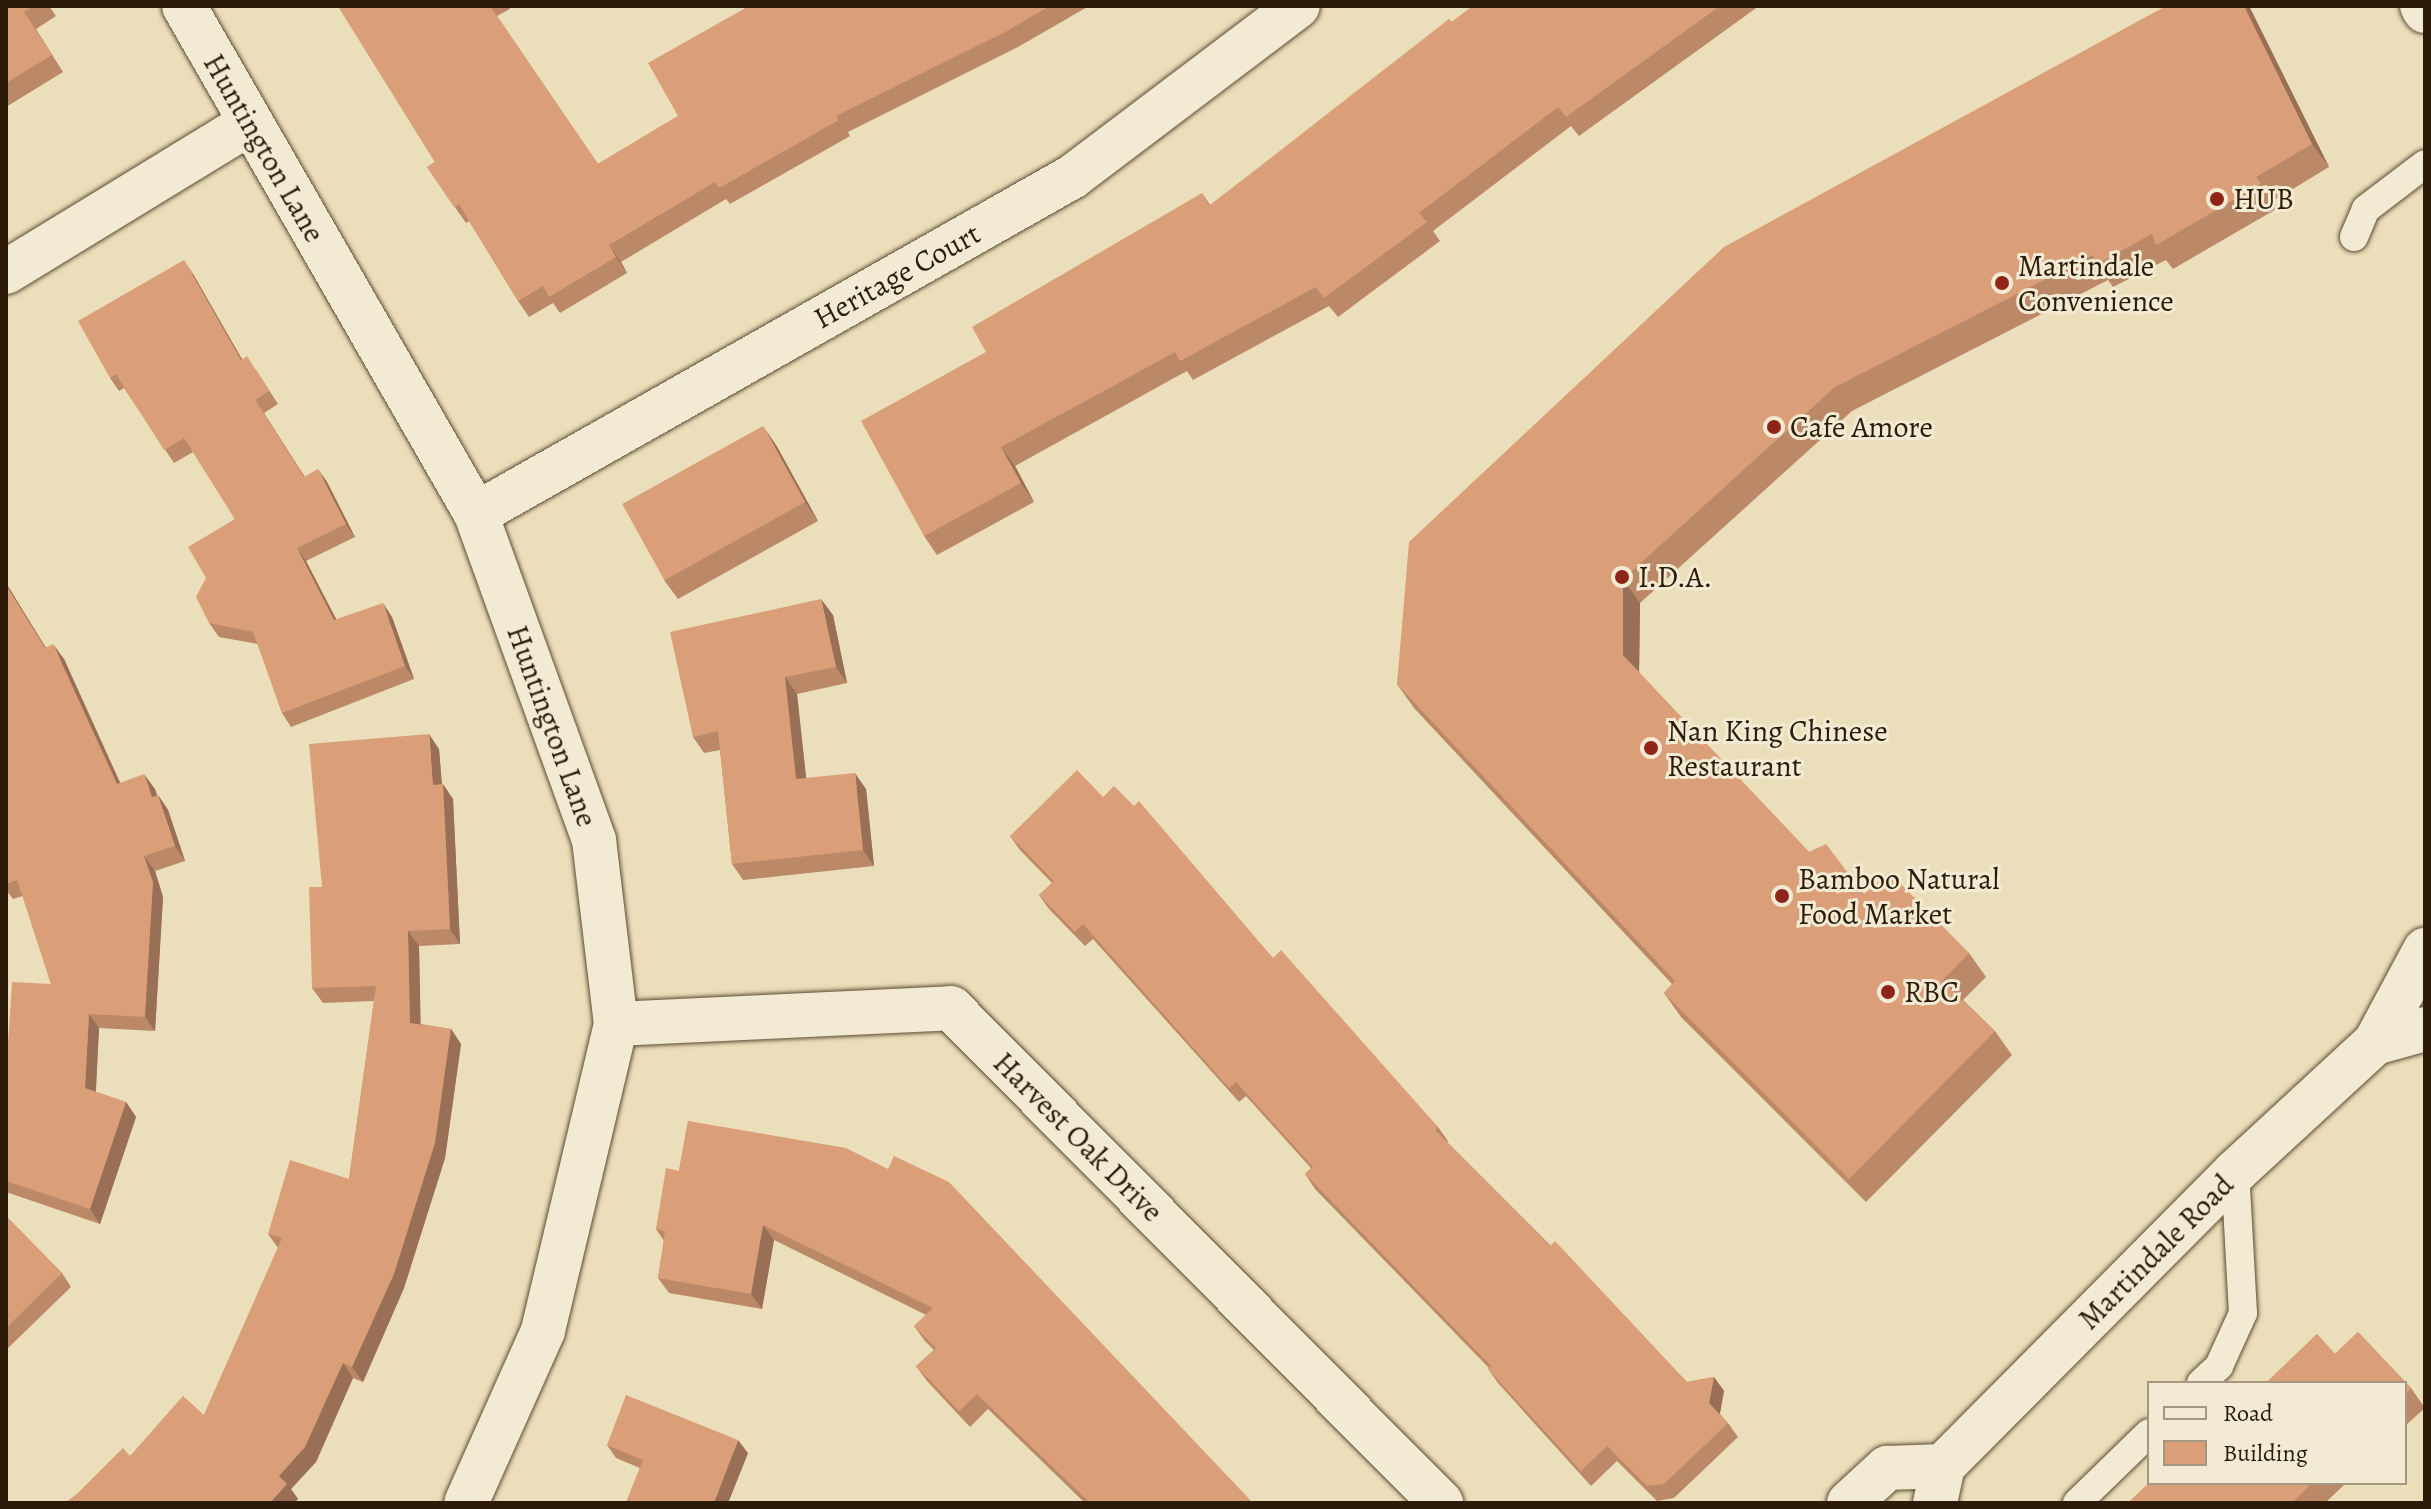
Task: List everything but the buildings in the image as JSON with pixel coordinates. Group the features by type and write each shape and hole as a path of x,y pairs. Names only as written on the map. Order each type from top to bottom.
{"street":[{"name":"Huntington Lane","path":"184,6 248,124 476,514 594,840 616,1024 543,1331 466,1503"},
{"name":"Heritage Court","path":"476,514 1072,177 1298,6"},
{"path":"6,272 248,124"},
{"name":"Martindale Road","path":"1849,1503 1887,1468 1939,1484 2235,1172 2375,1043 2425,950"},
{"name":"Harvest Oak Drive","path":"616,1024 951,1008 1441,1503"},
{"name":"Martindale Road","path":"2375,1043 2425,1029"}],"lane":[{"path":"2354,237 2366,209 2425,164"},
{"path":"2203,1381 2219,1366 2243,1313 2235,1172"},
{"path":"2077,1503 2147,1435"}],"place":[{"name":"HUB","path":"2217,199"},
{"name":"Martindale Convenience","path":"2002,283"},
{"name":"Cafe Amore","path":"1774,427"},
{"name":"I.D.A.","path":"1622,577"},
{"name":"Nan King Chinese Restaurant","path":"1651,748"},
{"name":"Bamboo Natural Food Market","path":"1782,896"},
{"name":"RBC","path":"1888,992"}]}
